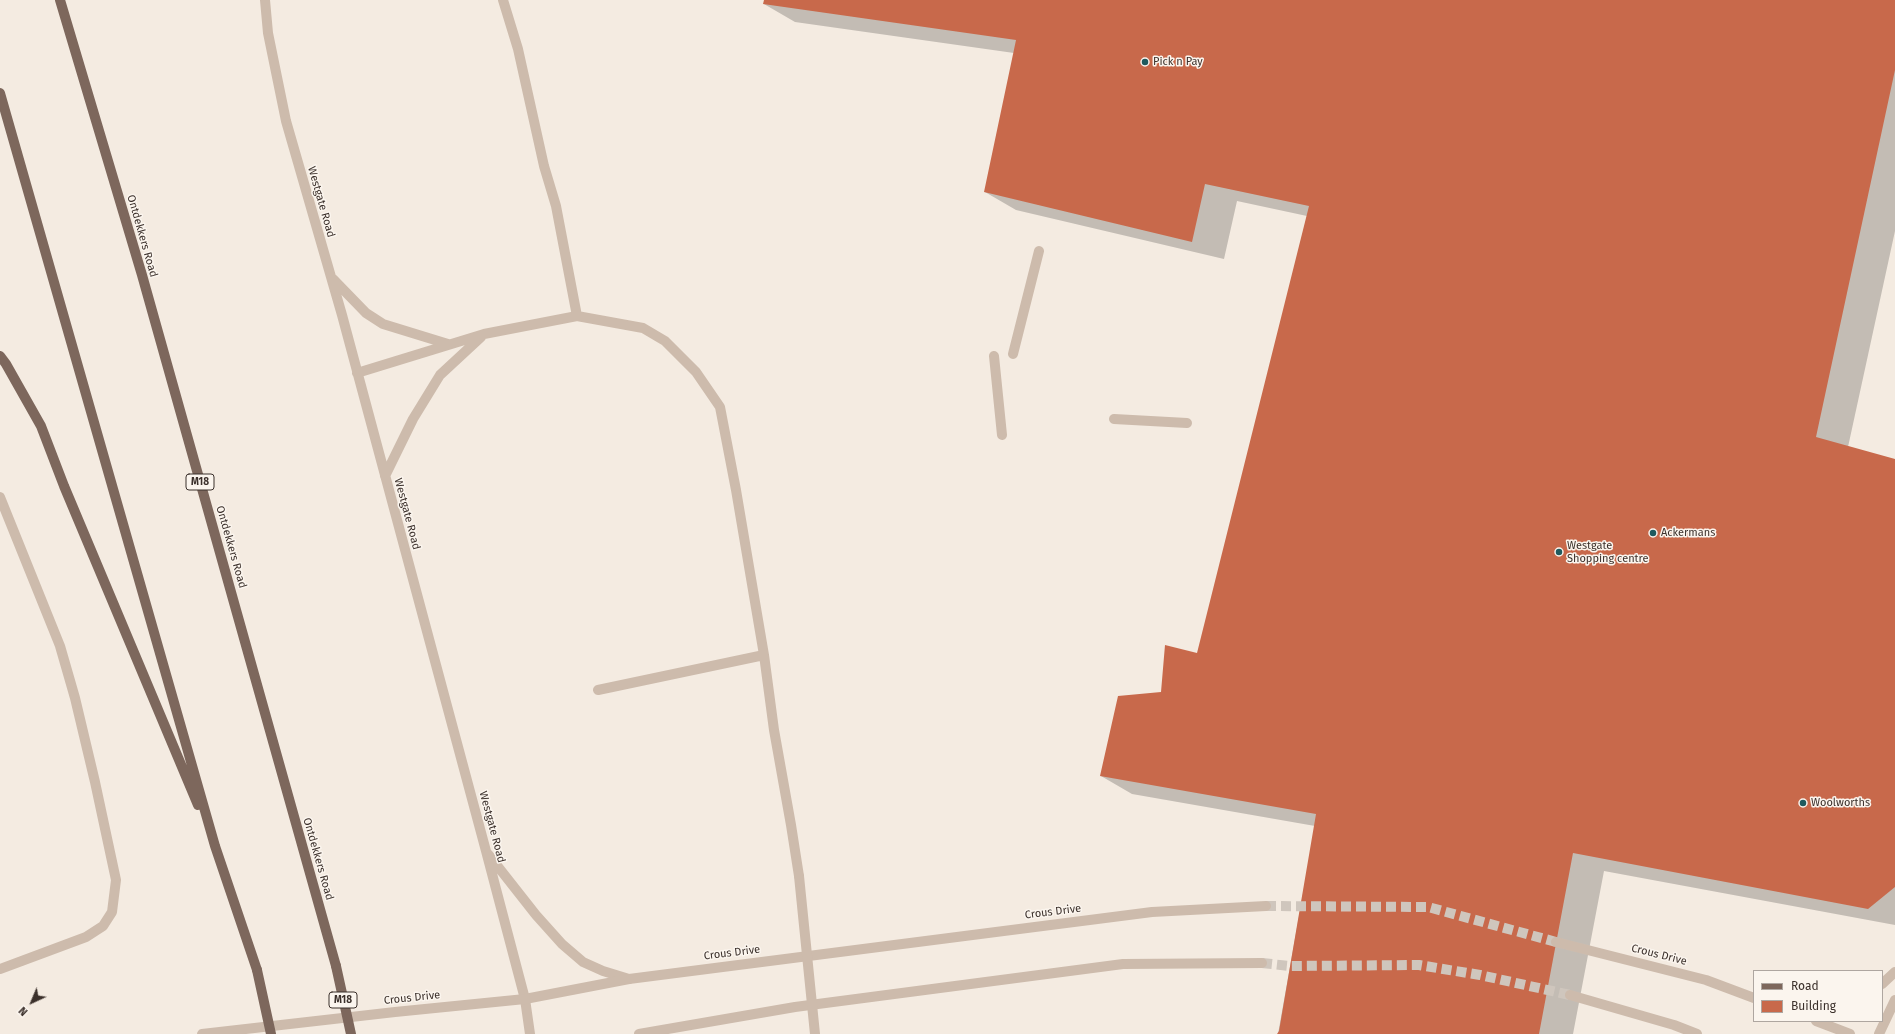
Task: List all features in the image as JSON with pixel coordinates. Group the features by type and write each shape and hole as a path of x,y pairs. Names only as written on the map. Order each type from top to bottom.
{"main road":[{"name":"Ontdekkers Road","path":"60,0 144,283 336,966 351,1034"},
{"path":"0,93 215,846 258,970 271,1034"},
{"path":"0,356 41,426 64,486 215,846"}],"street":[{"name":"Westgate Road","path":"265,0 268,33 286,121 331,278 486,851 525,999 530,1034"},
{"path":"503,0 518,49 544,166 556,206 577,316"},
{"path":"1013,354 1039,251"},
{"path":"331,278 366,313 383,324 448,344"},
{"path":"357,373 484,334 577,316 643,328 665,341 696,372 720,407 736,490 799,876 815,1034"},
{"path":"385,476 413,419 440,375 484,334"},
{"path":"994,356 1002,435"},
{"path":"1114,419 1187,423"},
{"path":"0,497 27,562 62,654 75,698 96,782 116,880 112,912 103,926 86,937 0,970"},
{"path":"598,690 764,655"},
{"path":"486,851 536,915 562,944 583,962 603,971 629,978"},
{"name":"Crous Drive","path":"202,1034 525,999 629,978 1152,912 1266,906"},
{"name":"Crous Drive","path":"1556,942 1706,980 1753,998"},
{"path":"640,1034 795,1007 1123,964 1262,963"},
{"path":"1883,983 1895,972"},
{"path":"1570,995 1674,1025 1697,1034"},
{"path":"1879,1034 1895,1000"},
{"path":"1819,1022 1850,1034"}],"building":[{"name":"Westgate Shopping centre","path":"764,0 1895,0 1895,70 1816,437 1895,459 1895,887 1868,909 1573,853 1539,1034 1277,1034 1279,1031 1316,814 1100,776 1118,696 1161,692 1165,645 1197,653 1309,206 1205,184 1192,242 984,192 1016,40 763,4"}],"tunnel":[{"path":"1266,906 1428,907 1556,942"},
{"path":"1262,963 1290,966 1419,965 1480,975 1570,995"}],"place":[{"name":"Pick n Pay","path":"1145,62"},
{"name":"Ackermans","path":"1653,533"},
{"name":"Westgate Shopping centre","path":"1559,552"},
{"name":"Woolworths","path":"1803,803"}]}
